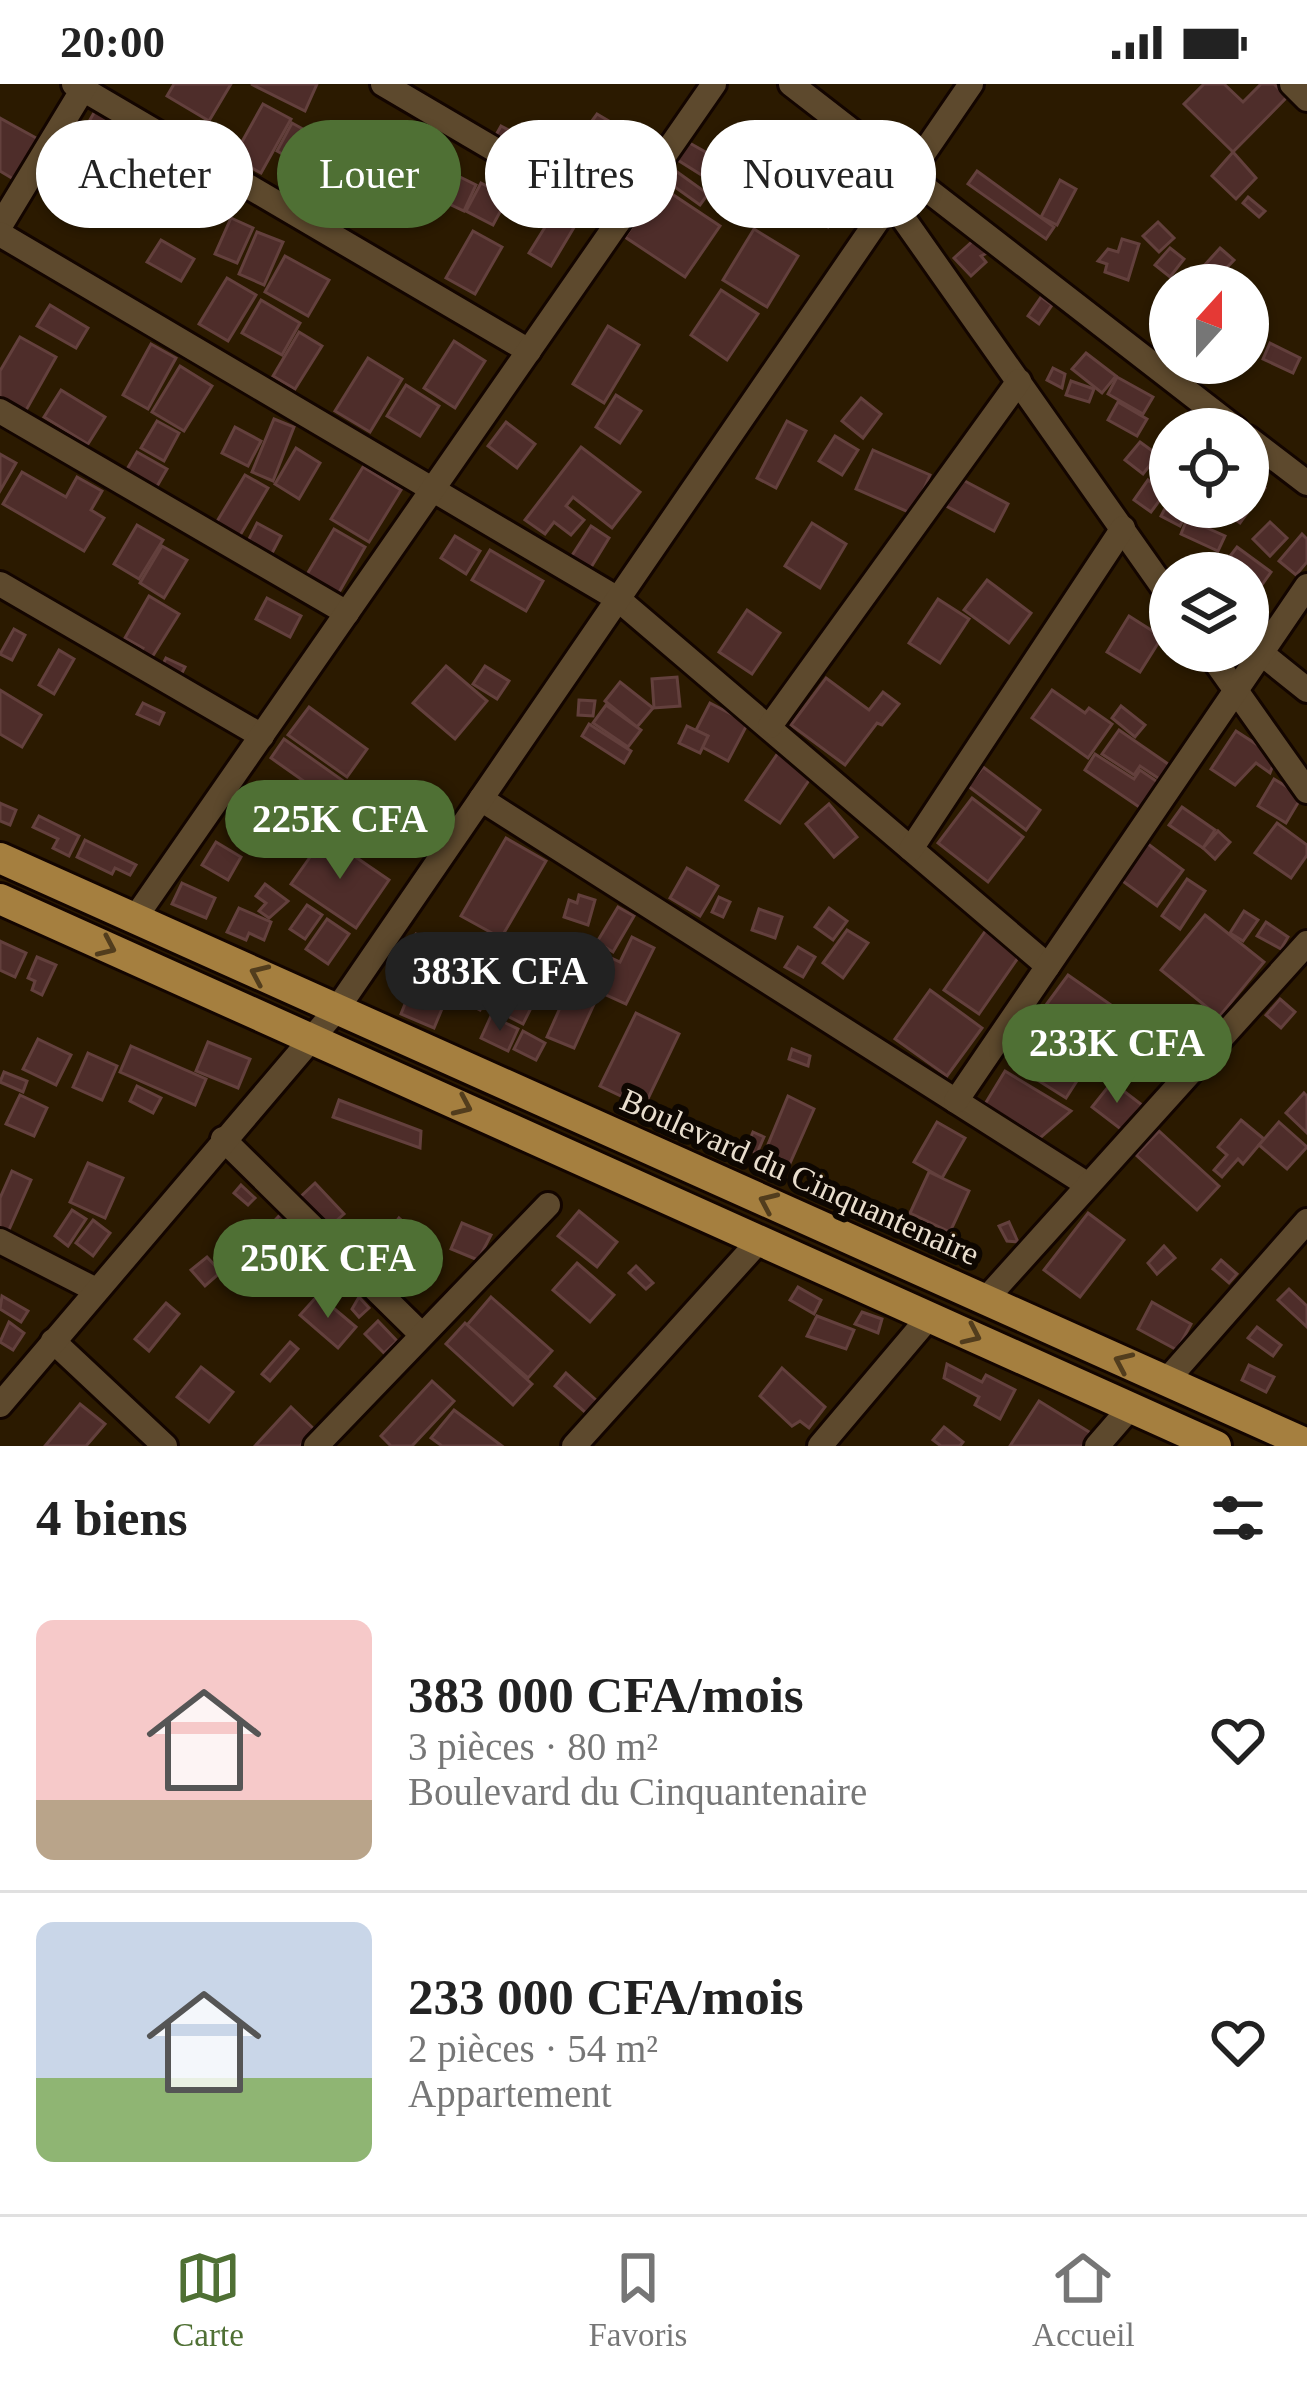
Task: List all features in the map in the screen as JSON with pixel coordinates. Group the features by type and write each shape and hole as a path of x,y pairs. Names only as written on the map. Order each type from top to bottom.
{"main road":[{"name":"Boulevard du Cinquantenaire","path":"0,858 1307,1444"},
{"path":"0,899 1216,1446"}],"street":[{"path":"383,84 485,144"},
{"path":"677,137 714,84"},
{"path":"791,84 837,120"},
{"path":"936,135 971,84"},
{"path":"1292,84 1307,98"},
{"path":"529,351 81,86 0,230 618,598 1048,966"},
{"path":"936,197 1210,408"},
{"path":"135,918 614,228"},
{"path":"0,1406 337,1010 872,228"},
{"path":"911,228 1149,566"},
{"path":"770,726 1019,381"},
{"path":"0,411 346,613"},
{"path":"1269,454 1307,483"},
{"path":"911,849 1123,528"},
{"path":"0,584 262,736"},
{"path":"1269,641 1307,586"},
{"path":"1269,659 1307,690"},
{"path":"1223,672 1307,790"},
{"path":"956,1101 1248,672"},
{"path":"481,799 1088,1185"},
{"path":"985,1300 1307,943"},
{"path":"224,1138 422,1335"},
{"path":"316,1446 548,1205"},
{"path":"1166,1381 1307,1221"},
{"path":"574,1446 760,1240"},
{"path":"0,1241 96,1289"},
{"path":"820,1446 930,1316"},
{"path":"53,1341 164,1446"},
{"path":"1096,1446 1130,1408"}],"building":[{"path":"174,84 231,84 210,120 167,96"},
{"path":"251,84 317,84 305,111"},
{"path":"1204,84 1224,84 1243,102 1261,84 1274,84 1287,97 1233,152 1184,104"},
{"path":"263,104 291,119 277,120 277,144 261,173 253,169 253,122"},
{"path":"95,111 111,120 90,120"},
{"path":"0,118 36,138 36,143 15,180 0,171"},
{"path":"686,141 701,149 701,175 677,160"},
{"path":"1233,152 1256,178 1236,199 1212,176"},
{"path":"977,171 1054,227 1046,239 968,184"},
{"path":"677,172 701,189 700,205 677,189"},
{"path":"461,178 476,185 461,210"},
{"path":"1060,180 1076,189 1057,225 1041,217"},
{"path":"481,183 485,185 485,221 466,211"},
{"path":"677,197 701,213 701,228 719,228 685,277 625,237 631,228 677,228"},
{"path":"1248,197 1265,211 1259,217 1243,203"},
{"path":"1158,222 1174,238 1159,252 1143,236"},
{"path":"227,228 253,228 237,263 215,254"},
{"path":"544,228 574,228 551,266 529,253"},
{"path":"754,229 798,256 767,307 723,280"},
{"path":"473,231 502,247 475,294 446,278"},
{"path":"257,232 283,242 264,285 239,274"},
{"path":"976,238 989,252 981,256 986,262 971,276 954,258"},
{"path":"1122,239 1139,244 1128,280 1105,272 1107,264 1098,261 1108,249 1118,252"},
{"path":"161,240 194,259 181,281 147,262"},
{"path":"1170,248 1184,259 1180,264 1156,264"},
{"path":"1220,248 1234,260 1230,264 1206,264"},
{"path":"285,256 329,280 308,316 265,292"},
{"path":"227,278 256,295 228,341 199,324"},
{"path":"721,290 758,314 727,360 691,335"},
{"path":"1041,297 1052,305 1039,324 1028,316"},
{"path":"261,300 300,323 282,355 242,333"},
{"path":"50,305 88,328 76,348 37,326"},
{"path":"608,326 639,345 604,403 573,384"},
{"path":"299,332 322,346 295,389 273,376"},
{"path":"20,337 56,357 25,412 0,397 0,371"},
{"path":"454,341 485,361 455,408 424,388"},
{"path":"151,344 176,358 148,409 123,395"},
{"path":"1269,345 1300,358 1293,373 1269,362"},
{"path":"1086,353 1116,376 1102,393 1072,369"},
{"path":"368,358 402,379 370,432 335,411"},
{"path":"180,366 212,386 184,431 152,412"},
{"path":"1053,368 1065,374 1062,388 1047,380"},
{"path":"1117,377 1153,397 1143,414 1108,394"},
{"path":"1071,381 1094,389 1089,402 1066,395"},
{"path":"406,385 439,406 420,436 387,416"},
{"path":"61,390 105,417 88,444 44,417"},
{"path":"616,395 641,411 620,443 596,427"},
{"path":"861,398 881,414 863,438 842,421"},
{"path":"1118,402 1147,419 1137,436 1108,420"},
{"path":"274,419 294,427 273,481 252,472"},
{"path":"157,421 179,433 164,461 141,448"},
{"path":"787,421 806,431 776,488 757,478"},
{"path":"506,422 535,444 517,468 488,446"},
{"path":"235,427 261,441 248,466 222,453"},
{"path":"835,436 858,450 842,475 819,461"},
{"path":"1140,442 1149,448 1149,466 1143,474 1125,460"},
{"path":"581,447 640,492 612,528 573,497 566,506 584,520 571,535 554,522 545,534 525,520"},
{"path":"296,448 320,463 299,499 275,484"},
{"path":"873,450 930,475 913,514 856,489"},
{"path":"137,452 167,469 156,488 126,471"},
{"path":"0,454 16,463 0,491"},
{"path":"363,467 401,490 369,542 331,519"},
{"path":"22,472 66,497 77,477 102,491 91,510 104,518 84,551 3,504"},
{"path":"245,475 268,488 239,537 216,523"},
{"path":"961,479 1008,504 994,531 946,506"},
{"path":"1148,480 1149,511 1134,500"},
{"path":"257,523 281,536 270,557 246,545"},
{"path":"812,523 846,544 820,588 785,566"},
{"path":"1269,523 1287,538 1270,556 1253,539"},
{"path":"137,525 163,540 139,579 114,564"},
{"path":"591,526 609,538 590,569 571,557"},
{"path":"1183,528 1207,528 1225,536 1218,551 1181,534"},
{"path":"334,529 365,547 338,594 306,576"},
{"path":"1302,534 1307,539 1307,562 1296,575 1279,561"},
{"path":"455,536 480,551 466,574 441,558"},
{"path":"162,546 187,560 164,598 140,583"},
{"path":"490,550 543,581 526,611 472,580"},
{"path":"987,580 1031,613 1009,643 964,610"},
{"path":"149,596 179,614 149,662 139,656 143,648 125,638"},
{"path":"267,598 301,616 290,637 256,619"},
{"path":"938,599 969,619 940,663 909,643"},
{"path":"747,610 780,633 752,674 719,652"},
{"path":"1129,616 1149,629 1149,658 1140,672 1107,652"},
{"path":"14,629 25,635 12,660 0,654"},
{"path":"59,650 74,659 54,694 39,685"},
{"path":"166,658 185,667 179,679 160,670"},
{"path":"446,666 487,701 455,739 413,703"},
{"path":"485,666 509,681 497,699 473,684"},
{"path":"677,677 680,706 654,708 652,679"},
{"path":"826,678 869,710 883,692 899,704 882,725 877,723 845,765 791,725"},
{"path":"620,682 653,708 637,727 605,701"},
{"path":"0,690 41,715 22,747 0,734"},
{"path":"1052,690 1085,713 1089,708 1112,724 1088,758 1032,718"},
{"path":"579,700 595,701 593,716 578,715"},
{"path":"143,703 164,713 159,724 137,714"},
{"path":"710,703 748,723 728,761 702,747 708,736 696,730"},
{"path":"606,705 641,730 628,747 593,723"},
{"path":"1121,706 1145,725 1135,737 1112,718"},
{"path":"309,707 367,749 347,777 288,735"},
{"path":"589,724 631,751 624,763 582,736"},
{"path":"687,726 708,736 700,753 679,743"},
{"path":"1119,730 1171,766 1161,780 1140,766 1134,775 1102,754"},
{"path":"1236,731 1276,757 1270,773 1256,763 1235,785 1211,769"},
{"path":"284,739 342,780 329,799 271,758"},
{"path":"780,750 814,773 780,823 746,800"},
{"path":"1095,754 1134,779 1140,770 1159,783 1142,809 1085,770"},
{"path":"983,767 1040,810 1026,830 968,786"},
{"path":"1274,779 1302,796 1286,823 1258,806"},
{"path":"352,782 383,803 367,826 349,814 334,835 322,826"},
{"path":"972,798 1023,837 988,882 938,843"},
{"path":"0,803 16,810 10,825 0,821"},
{"path":"829,804 857,837 834,857 806,824"},
{"path":"1182,807 1215,830 1203,848 1169,825"},
{"path":"39,816 79,836 69,856 53,848 58,839 33,827"},
{"path":"1277,823 1307,845 1307,855 1291,878 1255,853"},
{"path":"1218,831 1230,842 1215,859 1203,848"},
{"path":"325,836 389,880 356,928 291,884"},
{"path":"506,838 546,861 501,938 461,916"},
{"path":"85,840 136,865 130,875 115,868 112,874 77,857"},
{"path":"1144,841 1183,870 1157,906 1117,877"},
{"path":"216,842 241,857 228,880 202,865"},
{"path":"687,868 718,886 700,916 670,898"},
{"path":"1187,879 1205,891 1180,929 1162,916"},
{"path":"182,883 215,898 206,918 172,904"},
{"path":"265,884 288,901 269,918 259,911 266,903 256,896"},
{"path":"579,895 595,900 588,925 564,917 569,900 577,903"},
{"path":"719,897 730,902 723,917 712,912"},
{"path":"307,905 322,915 305,939 290,929"},
{"path":"618,907 634,916 613,952 597,942"},
{"path":"239,908 271,922 264,940 249,933 246,940 227,932"},
{"path":"829,908 847,921 833,940 815,927"},
{"path":"759,909 782,917 775,938 752,930"},
{"path":"1244,911 1258,920 1243,941 1230,933"},
{"path":"1205,915 1264,962 1219,1017 1161,970"},
{"path":"327,919 349,934 328,964 306,949"},
{"path":"1266,922 1288,937 1281,949 1257,936"},
{"path":"847,930 868,943 843,978 823,963"},
{"path":"986,930 1020,955 979,1014 944,990"},
{"path":"416,934 439,948 419,980 396,966"},
{"path":"486,934 514,950 480,1010 452,995"},
{"path":"632,937 654,948 626,1004 593,989 609,957 620,962"},
{"path":"0,941 26,953 15,977 0,970"},
{"path":"798,947 815,957 803,977 785,967"},
{"path":"37,957 56,965 42,995 32,990 35,981 28,978"},
{"path":"517,963 546,978 523,1024 494,1009"},
{"path":"1068,975 1114,1007 1093,1037 1046,1005"},
{"path":"411,989 444,1004 434,1028 401,1014"},
{"path":"568,990 595,1002 574,1048 547,1037"},
{"path":"930,990 982,1028 947,1076 895,1039"},
{"path":"1280,999 1295,1012 1281,1028 1266,1015"},
{"path":"636,1013 679,1034 644,1107 600,1086"},
{"path":"1131,1013 1179,1045 1163,1069 1115,1037"},
{"path":"491,1016 518,1029 508,1051 481,1038"},
{"path":"523,1031 545,1043 536,1060 514,1049"},
{"path":"38,1039 71,1055 56,1085 23,1069"},
{"path":"1070,1041 1093,1056 1066,1098 1028,1074 1042,1053 1056,1063"},
{"path":"208,1042 250,1059 238,1088 196,1071"},
{"path":"131,1046 206,1079 195,1105 120,1072"},
{"path":"792,1049 810,1056 808,1066 789,1059"},
{"path":"88,1053 117,1066 102,1100 73,1087"},
{"path":"1005,1071 1071,1111 1040,1138 985,1104"},
{"path":"4,1072 27,1081 23,1092 0,1082"},
{"path":"1112,1082 1142,1105 1122,1130 1092,1107"},
{"path":"137,1086 161,1098 153,1113 130,1101"},
{"path":"1304,1093 1307,1096 1307,1133 1286,1113"},
{"path":"20,1095 47,1108 34,1136 6,1124"},
{"path":"788,1096 814,1109 787,1170 762,1159"},
{"path":"339,1100 421,1131 420,1148 333,1117"},
{"path":"1241,1120 1264,1139 1243,1164 1238,1159 1222,1177 1214,1170 1227,1155 1218,1147"},
{"path":"937,1122 965,1138 942,1178 914,1162"},
{"path":"1279,1122 1307,1147 1287,1169 1259,1145"},
{"path":"1159,1131 1219,1186 1197,1210 1136,1155"},
{"path":"753,1132 764,1137 757,1153 746,1149"},
{"path":"88,1163 123,1178 105,1218 70,1202"},
{"path":"12,1171 31,1180 8,1232 0,1228 0,1198"},
{"path":"929,1172 969,1191 950,1232 910,1213"},
{"path":"315,1183 344,1214 326,1230 298,1199"},
{"path":"241,1185 255,1198 248,1205 234,1193"},
{"path":"72,1210 86,1219 68,1246 55,1236"},
{"path":"579,1211 617,1242 597,1267 558,1236"},
{"path":"1088,1213 1124,1240 1080,1297 1044,1270"},
{"path":"281,1214 309,1241 290,1261 262,1234"},
{"path":"399,1218 409,1227 372,1273 362,1265"},
{"path":"93,1220 110,1233 93,1256 76,1243"},
{"path":"1009,1222 1018,1242 1007,1241 999,1226"},
{"path":"462,1223 491,1235 478,1260 451,1249"},
{"path":"262,1234 290,1261 270,1281 244,1254"},
{"path":"1164,1246 1175,1258 1157,1274 1148,1263"},
{"path":"207,1257 221,1272 205,1286 191,1270"},
{"path":"1221,1260 1237,1274 1229,1283 1213,1269"},
{"path":"577,1263 614,1295 590,1322 553,1290"},
{"path":"636,1266 653,1283 646,1289 629,1273"},
{"path":"798,1287 821,1300 814,1314 790,1300"},
{"path":"1289,1289 1307,1306 1307,1327 1278,1300"},
{"path":"318,1295 356,1327 338,1348 300,1315"},
{"path":"2,1296 28,1311 21,1322 0,1309"},
{"path":"359,1297 369,1308 359,1317 352,1309"},
{"path":"491,1297 552,1351 528,1378 467,1325"},
{"path":"1152,1302 1191,1324 1177,1350 1138,1329"},
{"path":"166,1303 179,1314 149,1351 135,1339"},
{"path":"862,1312 882,1319 878,1333 855,1324"},
{"path":"817,1316 854,1330 846,1349 807,1336"},
{"path":"378,1321 397,1341 384,1353 365,1334"},
{"path":"9,1322 24,1333 13,1350 0,1342"},
{"path":"465,1323 532,1384 513,1405 446,1344"},
{"path":"1257,1327 1281,1345 1273,1356 1248,1338"},
{"path":"290,1342 298,1349 270,1381 262,1374"},
{"path":"947,1364 982,1382 986,1375 1015,1390 1000,1419 975,1405 979,1397 944,1378"},
{"path":"1249,1365 1274,1377 1266,1392 1242,1380"},
{"path":"201,1367 233,1392 209,1422 177,1397"},
{"path":"782,1368 825,1407 809,1428 800,1421 792,1426 760,1396"},
{"path":"566,1373 605,1408 594,1420 555,1386"},
{"path":"432,1381 454,1401 412,1446 391,1446 381,1436"},
{"path":"1039,1401 1094,1435 1087,1446 1010,1446"},
{"path":"80,1404 105,1424 86,1446 45,1446"},
{"path":"291,1407 315,1430 300,1446 255,1446"},
{"path":"454,1410 502,1446 442,1446 431,1438"},
{"path":"944,1427 963,1442 960,1446 941,1446 933,1440"}]}
